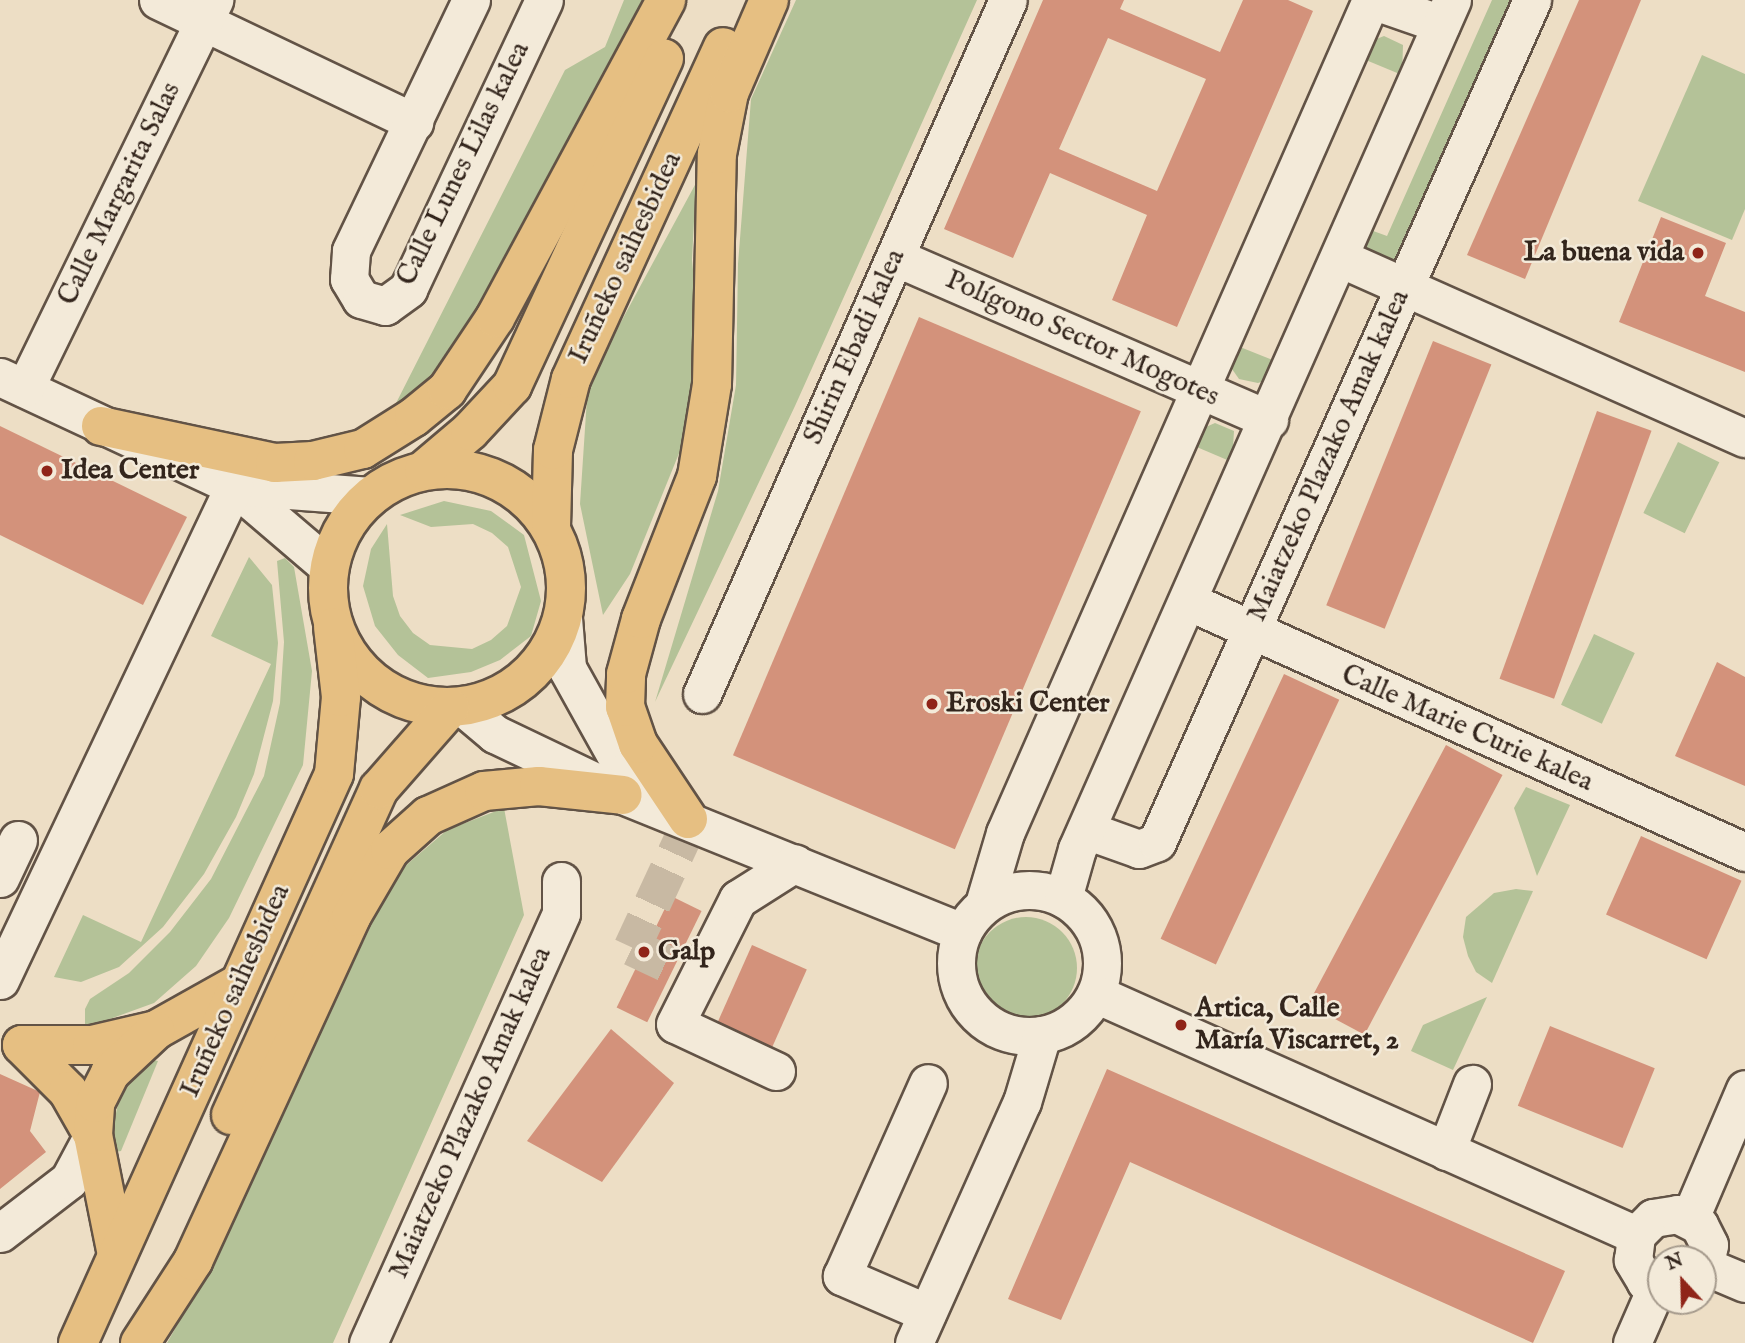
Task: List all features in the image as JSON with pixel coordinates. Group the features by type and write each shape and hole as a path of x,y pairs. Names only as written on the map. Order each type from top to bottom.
{"highway":[{"path":"101,426 275,463 313,461 363,449 414,417 447,390 495,318 666,0"},
{"name":"Iruñeko saihesbidea","path":"425,470 470,431 512,386 691,0"},
{"name":"Iruñeko saihesbidea","path":"551,527 553,450 571,379 744,0"},
{"path":"688,819 638,744 625,707 626,674 641,619 697,477 712,384 717,153 729,93 769,0"},
{"path":"461,469 497,479 527,499 551,527 566,576 563,618 550,650 527,678 497,697 456,707 412,703 378,686 351,660 333,627 327,597 329,567 351,516 371,496 396,480 425,470 461,469"},
{"name":"Iruñeko saihesbidea","path":"78,1343 334,774 341,697 333,627"},
{"name":"Iruñeko saihesbidea","path":"127,1343 379,789 456,707"},
{"path":"140,1343 193,1261 351,917 390,850 428,816 484,791 538,786 623,795"},
{"path":"117,1255 93,1135 96,1103 110,1073 156,1030 238,984"},
{"path":"11,1039 92,1045 156,1030"},
{"path":"11,1039 68,1091 93,1135"}],"street":[{"path":"158,0 209,11 414,122"},
{"name":"Calle Lunes Lilas kalea","path":"471,0 351,251 349,279 361,299 386,306 408,289 544,0"},
{"name":"Shirin Ebadi kalea","path":"702,694 1008,0"},
{"path":"456,707 495,734 623,795 795,863 973,918 1023,890 1063,898 1094,929 1102,950 1096,994 1064,1027 1042,1035 1019,1036 997,1029 964,999 956,977 956,954 973,918 1005,834 1371,0 1446,12 1190,602 1086,830 1063,898"},
{"name":"Maiatzeko Plazako Amak kalea","path":"1086,830 1139,849 1157,842 1532,0"},
{"name":"Calle Margarita Salas","path":"13,382 209,11"},
{"name":"Polígono Sector Mogotes","path":"895,257 1269,420"},
{"path":"1340,258 1745,438"},
{"path":"13,382 101,426 234,486 329,567"},
{"path":"234,486 371,496"},
{"path":"0,980 34,848 139,649 234,486"},
{"name":"Calle Marie Curie kalea","path":"1190,602 1251,632 1745,852"},
{"path":"563,618 567,668 625,772 688,819"},
{"path":"0,878 34,848"},
{"path":"776,1071 675,1024 738,899 795,863"},
{"name":"Maiatzeko Plazako Amak kalea","path":"368,1343 561,913 561,881"},
{"path":"1096,994 1636,1235"},
{"path":"928,1083 842,1276 920,1328 1022,1102 1042,1035"},
{"path":"1446,1151 1472,1084"},
{"path":"1689,1218 1745,1089"},
{"path":"0,1233 69,1180 93,1135"},
{"path":"1647,1280 1637,1272 1632,1247 1643,1225 1665,1214 1689,1218 1709,1245"},
{"path":"1717,1274 1745,1283"},
{"path":"1632,1343 1647,1313"}],"green space":[{"path":"624,0 651,0 621,67 438,379 389,417 565,70 605,47"},
{"path":"796,0 977,0 795,406 655,702 718,491 736,385 738,264 751,99"},
{"path":"1492,0 1519,0 1404,256 1391,262 1372,258 1365,248 1365,228 1387,236"},
{"path":"1384,36 1403,45 1402,75 1361,58 1369,42"},
{"path":"1702,55 1745,74 1745,209 1732,240 1638,201"},
{"path":"696,183 692,260 701,350 682,446 630,574 603,615 580,504 588,383"},
{"path":"1235,345 1280,363 1272,378 1258,383 1239,379 1232,369"},
{"path":"1215,423 1234,431 1232,462 1192,445 1199,430"},
{"path":"1678,442 1719,462 1685,533 1643,513"},
{"path":"444,501 491,511 524,535 541,601 531,636 500,660 471,672 428,678 398,655 375,626 363,586 371,549 387,524 393,596 400,616 413,633 430,645 472,649 491,640 507,626 521,587 508,547 492,533 473,524 431,527 400,515"},
{"path":"249,557 272,585 278,643 273,701 254,774 236,817 204,874 163,927 119,967 81,982 54,977 83,915 141,942 271,664 211,636"},
{"path":"285,558 294,567 312,671 303,765 229,918 196,966 154,1003 85,1028 85,1009 90,999 129,973 170,932 211,879 264,776 280,703 284,642 277,561"},
{"path":"1594,634 1635,653 1602,724 1561,705"},
{"path":"1526,787 1570,805 1537,876 1514,808"},
{"path":"504,808 524,915 333,1343 167,1343 213,1262 373,921 404,867 447,830"},
{"path":"1516,889 1533,891 1492,983 1476,972 1468,956 1463,937 1466,917 1494,893"},
{"path":"1026,917 1046,920 1069,939 1074,948 1077,968 1074,988 1055,1011 1046,1016 1026,1019 1006,1016 983,997 978,988 975,968 978,948 997,925 1006,920"},
{"path":"1487,997 1453,1070 1411,1051 1423,1025"},
{"path":"153,1060 158,1061 121,1151 116,1152 111,1137 119,1099 139,1070"}],"building":[{"path":"1043,0 1124,0 1120,9 1220,52 1243,0 1288,0 1313,11 1177,327 1112,300 1147,215 1050,173 1013,258 944,229","holes":["1108,38 1206,79 1157,191 1059,149"]},
{"path":"1579,0 1641,0 1525,279 1467,255"},
{"path":"1661,217 1726,243 1705,296 1745,312 1745,372 1619,322"},
{"path":"919,317 1141,411 955,849 733,755"},
{"path":"1433,341 1491,365 1385,629 1326,605"},
{"path":"1597,411 1652,431 1554,699 1500,679"},
{"name":"Idea Center","path":"0,426 187,517 143,605 0,535"},
{"path":"1717,662 1745,677 1745,786 1675,756"},
{"path":"1284,674 1339,700 1216,964 1161,939"},
{"path":"1446,745 1503,775 1364,1035 1308,1005"},
{"path":"1641,836 1741,881 1707,959 1606,915"},
{"path":"671,896 702,911 647,1022 617,1007"},
{"path":"752,945 807,969 772,1047 717,1023"},
{"path":"1550,1026 1655,1068 1623,1148 1518,1106"},
{"path":"611,1029 674,1083 602,1182 527,1141"},
{"path":"1107,1069 1565,1271 1533,1343 1130,1162 1061,1320 1008,1299"},
{"path":"0,1074 40,1092 30,1131 46,1152 0,1189"}],"tunnel":[{"path":"691,820 632,947 698,978"}],"place":[{"name":"La buena vida","path":"1698,253"},
{"name":"Idea Center","path":"47,471"},
{"name":"Eroski Center","path":"932,704"},
{"name":"Galp","path":"644,952"},
{"name":"Artica, Calle María Viscarret, 2","path":"1181,1025"}]}
